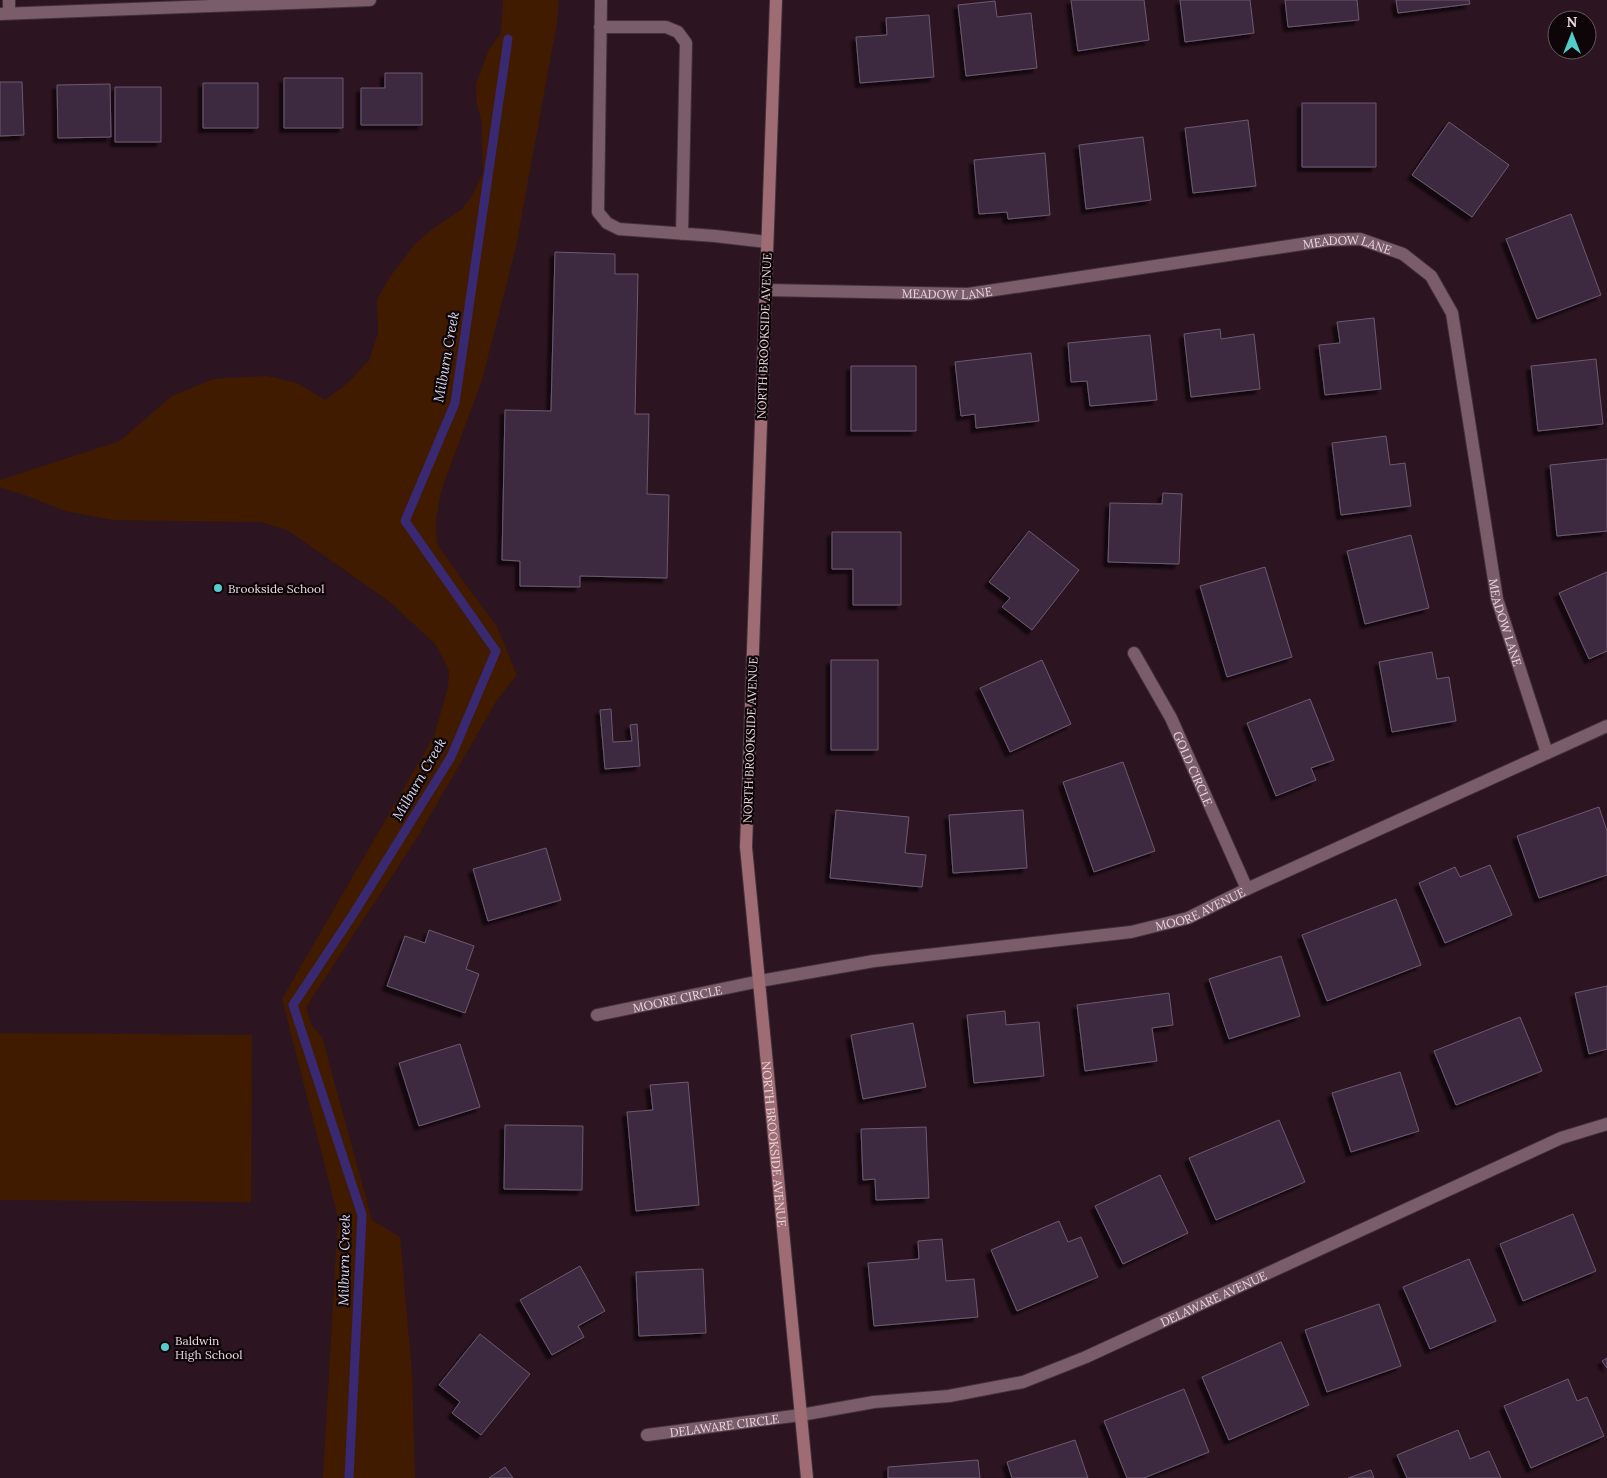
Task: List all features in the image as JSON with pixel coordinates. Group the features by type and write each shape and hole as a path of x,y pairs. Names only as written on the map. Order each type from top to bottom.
{"main road":[{"name":"NORTH BROOKSIDE AVENUE","path":"776,0 746,847 807,1478"}],"street":[{"path":"9,0 5,14 370,0"},
{"path":"601,0 598,212 607,223 619,229 767,242"},
{"path":"600,27 666,27 678,32 686,43 682,234"},
{"name":"MEADOW LANE","path":"766,290 968,294 1328,240 1360,239 1403,254 1431,276 1452,313 1497,599 1547,753"},
{"name":"GOLD CIRCLE","path":"1134,653 1171,718 1247,889"},
{"name":"MOORE AVENUE","path":"760,981 874,961 1131,932 1188,918 1247,889 1607,726"},
{"name":"MOORE CIRCLE","path":"597,1015 760,981"},
{"name":"DELAWARE AVENUE","path":"801,1415 874,1402 949,1396 1024,1382 1086,1357 1562,1138 1607,1124"},
{"name":"DELAWARE CIRCLE","path":"648,1435 801,1415"}],"shaded area":[{"path":"503,0 559,0 557,22 516,247 482,380 441,491 436,533 438,546 497,627 517,675 497,700 420,833 306,1007 311,1024 322,1037 372,1220 400,1237 412,1373 415,1478 323,1478 338,1217 282,999 434,736 448,688 449,670 436,645 390,602 289,531 262,522 113,520 65,511 0,487 0,480 120,441 172,396 213,379 267,376 297,383 325,400 349,382 369,360 378,333 377,300 389,278 415,244 462,209 472,196 483,173 482,124 477,104 476,84 489,49 501,33"},
{"path":"0,1033 252,1035 251,1202 0,1200"}],"building":[{"path":"1071,0 1144,0 1149,40 1078,51"},
{"path":"1180,0 1250,0 1254,33 1185,42"},
{"path":"1285,0 1357,0 1359,20 1288,27"},
{"path":"1396,0 1469,0 1470,4 1398,13"},
{"path":"995,1 997,17 1031,13 1037,68 966,76 958,5"},
{"path":"929,15 934,77 860,83 856,37 887,35 886,18"},
{"path":"385,73 422,73 422,125 361,125 361,88 385,88"},
{"path":"284,78 343,78 343,128 284,128"},
{"path":"0,82 22,82 24,135 0,136"},
{"path":"203,83 258,83 258,128 203,128"},
{"path":"110,84 111,137 58,138 57,85"},
{"path":"115,87 161,87 161,142 115,142"},
{"path":"1302,103 1376,103 1376,167 1302,167"},
{"path":"1248,120 1256,186 1193,193 1185,128"},
{"path":"1449,122 1509,165 1472,217 1412,175"},
{"path":"1143,137 1151,200 1086,209 1079,145"},
{"path":"1045,153 1050,215 1008,219 1007,212 979,214 974,160"},
{"path":"1571,214 1601,295 1537,319 1506,239"},
{"path":"555,252 615,254 615,274 638,274 635,414 649,414 647,494 669,495 667,578 580,576 580,587 520,586 520,561 502,560 505,410 551,411"},
{"path":"1374,318 1381,389 1325,395 1319,345 1340,343 1337,322"},
{"path":"1220,329 1221,339 1254,334 1260,389 1191,397 1184,334"},
{"path":"1150,335 1157,400 1090,406 1087,381 1071,382 1068,343"},
{"path":"1031,353 1039,421 976,428 975,414 961,416 955,362"},
{"path":"1596,359 1603,424 1538,431 1531,366"},
{"path":"851,366 916,366 916,431 851,431"},
{"path":"1386,436 1390,465 1405,463 1411,506 1341,515 1332,443"},
{"path":"1607,459 1607,531 1557,536 1550,465"},
{"path":"1163,493 1182,494 1179,564 1108,562 1110,503 1162,504"},
{"path":"1029,531 1079,570 1032,630 1002,607 1010,598 989,582"},
{"path":"832,532 901,532 901,605 853,605 853,569 832,569"},
{"path":"1411,535 1429,608 1365,624 1347,551"},
{"path":"1265,567 1292,657 1227,677 1200,586"},
{"path":"1607,572 1607,651 1589,659 1559,593"},
{"path":"1432,652 1437,679 1449,677 1456,721 1392,732 1379,662"},
{"path":"831,660 878,660 878,750 831,750"},
{"path":"1042,660 1071,724 1010,752 980,688"},
{"path":"1310,699 1334,760 1311,768 1316,780 1276,796 1247,723"},
{"path":"611,709 613,742 632,741 630,725 637,724 640,766 605,769 600,710"},
{"path":"1123,762 1155,851 1094,872 1063,782"},
{"path":"1599,807 1607,831 1607,875 1539,898 1517,836"},
{"path":"836,810 909,817 905,853 926,855 922,887 830,878"},
{"path":"1023,810 1027,868 953,873 949,815"},
{"path":"546,848 561,900 488,921 473,869"},
{"path":"1490,865 1512,915 1445,943 1419,883 1455,867 1460,877"},
{"path":"1396,899 1421,965 1327,1001 1302,935"},
{"path":"429,930 474,946 466,969 479,974 465,1013 387,986 405,936 425,943"},
{"path":"1281,956 1300,1016 1229,1039 1209,979"},
{"path":"1607,986 1607,1049 1589,1054 1575,993"},
{"path":"1169,993 1173,1025 1152,1028 1157,1061 1085,1071 1077,1005"},
{"path":"1005,1011 1006,1025 1039,1022 1044,1076 974,1083 967,1015"},
{"path":"1520,1017 1542,1071 1456,1105 1434,1051"},
{"path":"913,1023 926,1087 863,1099 851,1035"},
{"path":"460,1044 480,1107 419,1126 399,1063"},
{"path":"1400,1072 1419,1131 1351,1152 1332,1093"},
{"path":"688,1082 699,1205 636,1211 627,1112 653,1110 650,1085"},
{"path":"1279,1120 1305,1182 1216,1220 1189,1158"},
{"path":"505,1125 583,1126 582,1190 504,1189"},
{"path":"926,1127 929,1198 876,1200 875,1179 863,1180 861,1129"},
{"path":"1160,1175 1188,1233 1123,1264 1095,1206"},
{"path":"1573,1214 1596,1271 1523,1301 1500,1244"},
{"path":"1059,1221 1068,1242 1081,1237 1098,1277 1017,1311 991,1250"},
{"path":"942,1239 946,1281 974,1279 978,1317 874,1326 868,1263 919,1259 918,1241"},
{"path":"1469,1259 1496,1321 1430,1349 1403,1287"},
{"path":"580,1266 605,1311 578,1326 584,1337 552,1355 520,1300"},
{"path":"703,1269 706,1333 639,1336 636,1272"},
{"path":"1379,1304 1401,1366 1327,1392 1305,1330"},
{"path":"480,1334 530,1374 481,1435 452,1413 460,1402 439,1385"},
{"path":"1281,1342 1309,1405 1229,1440 1202,1377"},
{"path":"1607,1358 1607,1368 1602,1361"},
{"path":"1568,1379 1577,1401 1587,1397 1604,1436 1531,1468 1504,1406"},
{"path":"1184,1389 1209,1452 1144,1478 1127,1478 1104,1421"},
{"path":"1458,1430 1470,1459 1489,1451 1501,1478 1407,1478 1397,1455"},
{"path":"1075,1440 1088,1478 1012,1478 1007,1462"},
{"path":"978,1460 980,1478 888,1478 888,1467"},
{"path":"505,1467 513,1478 489,1478"},
{"path":"1371,1470 1374,1478 1348,1478"}],"waterway":[{"name":"Milburn Creek","path":"349,1478 362,1215 293,1005 352,916 451,757 496,651 405,521 455,403 508,39"}],"place":[{"name":"Brookside School","path":"218,588"},
{"name":"Baldwin High School","path":"165,1347"}]}
